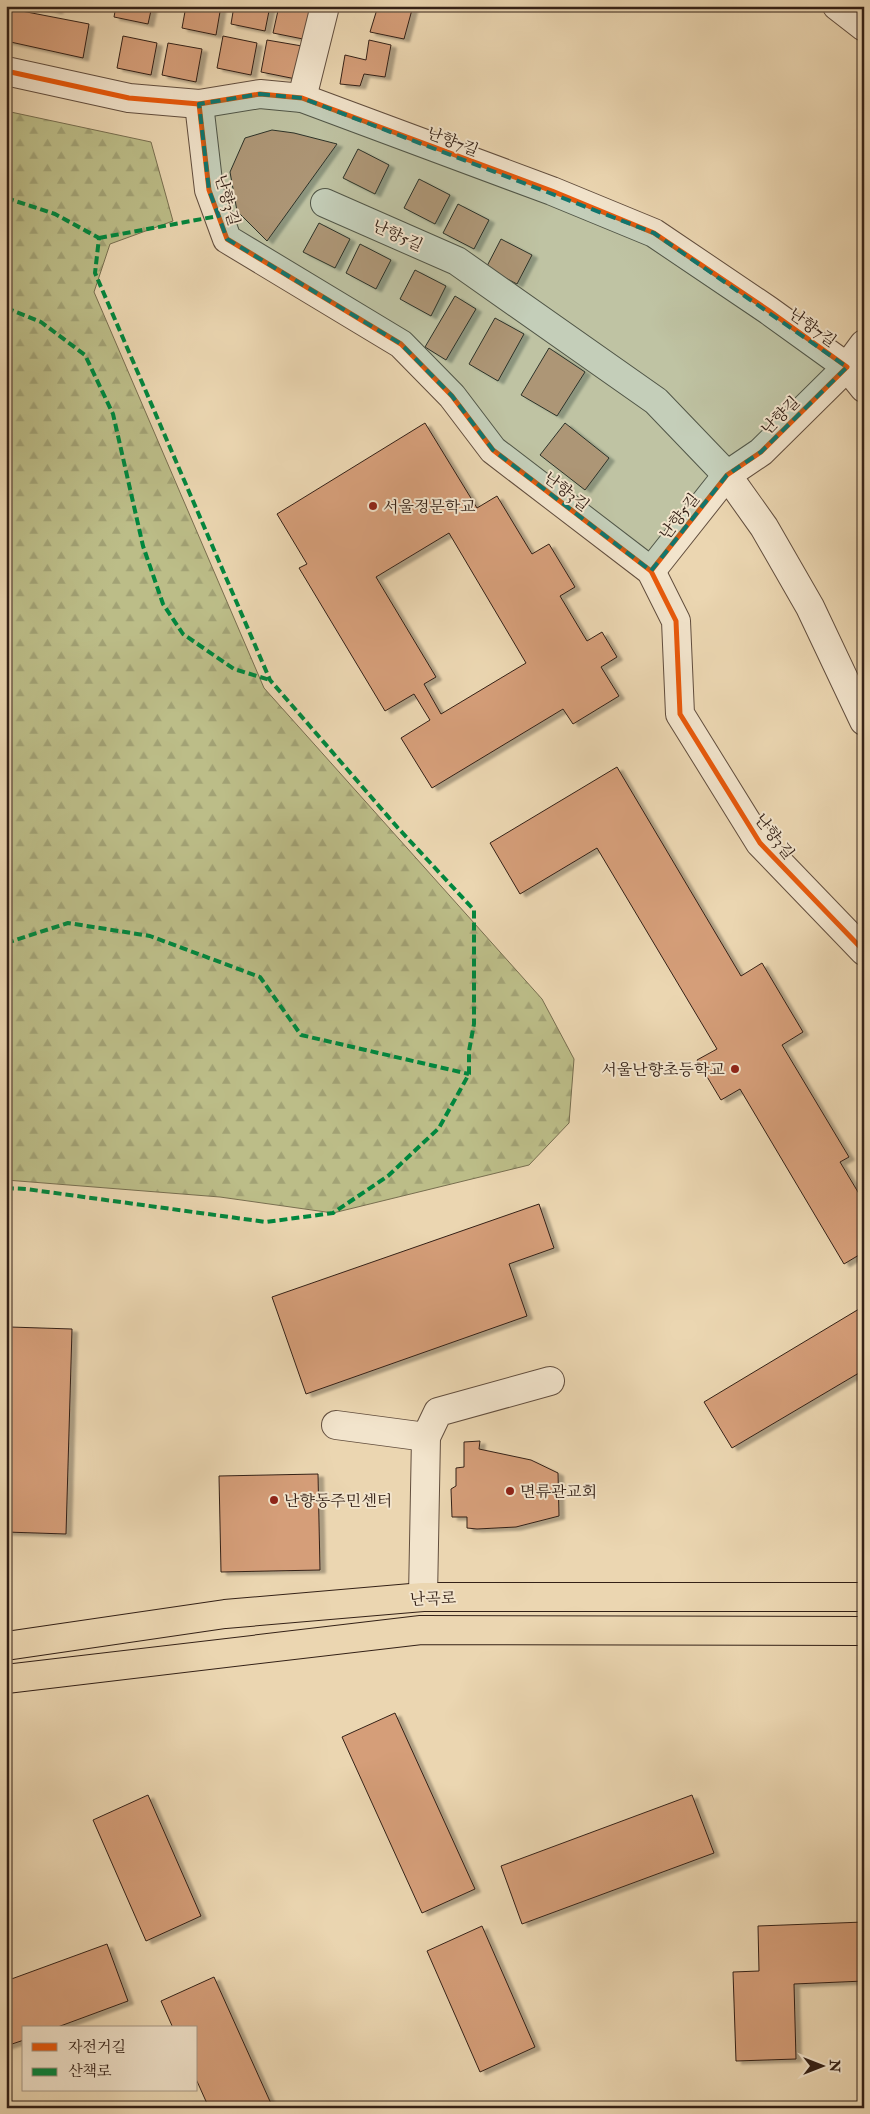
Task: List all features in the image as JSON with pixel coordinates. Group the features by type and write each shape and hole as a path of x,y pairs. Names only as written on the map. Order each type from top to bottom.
{"main road":[{"name":"난곡로","path":"6,1646 225,1614 423,1597 864,1597"},
{"name":"난곡로","path":"6,1679 421,1630 864,1631"}],"street":[{"path":"302,98 325,6"},
{"path":"837,6 864,28"},
{"name":"난향7길","path":"6,71 129,98 199,104 260,94 302,98 552,191 654,233 768,310 847,367"},
{"name":"난향3길","path":"199,104 209,190 227,240 401,344 452,396 493,450 651,571 676,621 680,714 760,843 864,951"},
{"name":"난향5길","path":"325,203 457,261 656,401 727,476 764,527 810,607 864,721"},
{"name":"난향길","path":"727,476 761,452 847,367 864,344"},
{"path":"847,367 864,388"},
{"name":"난향5길","path":"651,571 727,476"},
{"path":"423,1597 426,1437 438,1412 550,1381"},
{"path":"336,1425 426,1437"}],"highlighted area":[{"path":"260,94 302,98 654,233 847,367 761,452 727,475 651,571 493,450 452,396 401,344 227,239 209,190 199,104"}],"green space":[{"path":"6,111 151,142 173,221 110,244 94,292 264,688 542,999 574,1059 569,1123 529,1165 333,1213 220,1197 6,1180"}],"building":[{"path":"39,6 58,6 57,11"},
{"path":"116,6 152,6 148,24 114,17"},
{"path":"186,6 221,6 216,35 182,28"},
{"path":"234,6 270,6 265,31 231,24"},
{"path":"279,6 314,8 308,40 273,33"},
{"path":"378,6 413,6 404,39 370,32"},
{"path":"6,8 89,24 83,58 6,41"},
{"path":"123,36 157,43 151,75 117,68"},
{"path":"223,36 257,43 251,75 217,68"},
{"path":"267,40 302,46 296,79 261,72"},
{"path":"369,40 391,45 385,77 364,74 360,86 340,84 345,55 366,60"},
{"path":"168,43 202,49 196,82 162,75"},
{"path":"272,130 294,133 337,144 267,241 237,211 230,172 245,138"},
{"path":"358,149 389,165 375,194 343,178"},
{"path":"419,179 450,195 435,224 404,208"},
{"path":"458,204 489,220 474,249 443,233"},
{"path":"319,223 350,239 335,268 303,252"},
{"path":"501,239 532,255 517,284 486,268"},
{"path":"360,244 391,260 376,289 346,273"},
{"path":"415,270 446,286 431,316 400,299"},
{"path":"455,296 476,309 446,360 425,347"},
{"path":"495,318 524,334 498,381 469,364"},
{"path":"549,348 585,372 557,416 521,395"},
{"path":"425,423 477,508 497,496 532,554 549,544 575,587 560,596 587,641 602,632 617,657 601,667 619,696 573,724 563,709 432,788 401,738 430,720 414,694 385,711 299,568 307,564 277,514","holes":["449,533 526,663 441,714 424,684 436,677 376,577"]},
{"path":"565,423 609,458 585,490 540,455"},
{"path":"617,767 741,976 762,963 803,1032 782,1045 849,1157 840,1162 864,1202 864,1252 844,1264 740,1089 721,1100 697,1060 717,1049 597,848 520,894 490,843"},
{"path":"539,1204 554,1248 509,1264 527,1316 306,1394 272,1297"},
{"path":"864,1306 864,1370 732,1448 704,1402"},
{"path":"10,1327 72,1329 66,1534 6,1532 6,1449"},
{"path":"480,1441 479,1449 531,1460 558,1473 559,1516 516,1527 477,1529 467,1528 467,1517 452,1517 451,1489 456,1486 456,1468 464,1467 464,1442"},
{"path":"318,1474 320,1570 221,1572 219,1476"},
{"path":"395,1713 475,1889 422,1913 342,1737"},
{"path":"148,1795 201,1916 146,1941 93,1820"},
{"path":"692,1795 714,1853 522,1924 501,1866"},
{"path":"864,1922 864,1981 794,1984 796,2059 736,2061 733,1972 759,1971 758,1926"},
{"path":"482,1926 535,2047 480,2072 427,1951"},
{"path":"107,1944 128,2001 60,2026 22,2026 22,2041 6,2046 6,1981"},
{"path":"214,1977 273,2108 209,2108 198,2083 198,2026 172,2026 161,2001"}],"marked path":[{"path":"6,198 55,214 99,238 95,273 270,680 398,828 474,910 474,1024 469,1051 469,1074 439,1128 388,1176 333,1213 266,1222 26,1189 6,1188"},
{"path":"99,238 218,216"},
{"path":"6,308 41,322 85,355 113,414 143,546 163,604 183,634 234,669 270,680"},
{"path":"6,943 68,923 150,936 260,977 301,1035 469,1074"}],"cycle path":[{"path":"6,71 129,98 199,104 260,94 302,98 552,191 654,233 768,310 847,367 761,452 727,475 651,571"},
{"path":"199,104 209,190 227,239 401,344 452,396 493,450 651,571 676,621 680,714 760,843 864,951"}],"place":[{"name":"서울정문학교","path":"373,506"},
{"name":"서울난향초등학교","path":"735,1069"},
{"name":"면류관교회","path":"510,1491"},
{"name":"난향동주민센터","path":"274,1500"}]}
